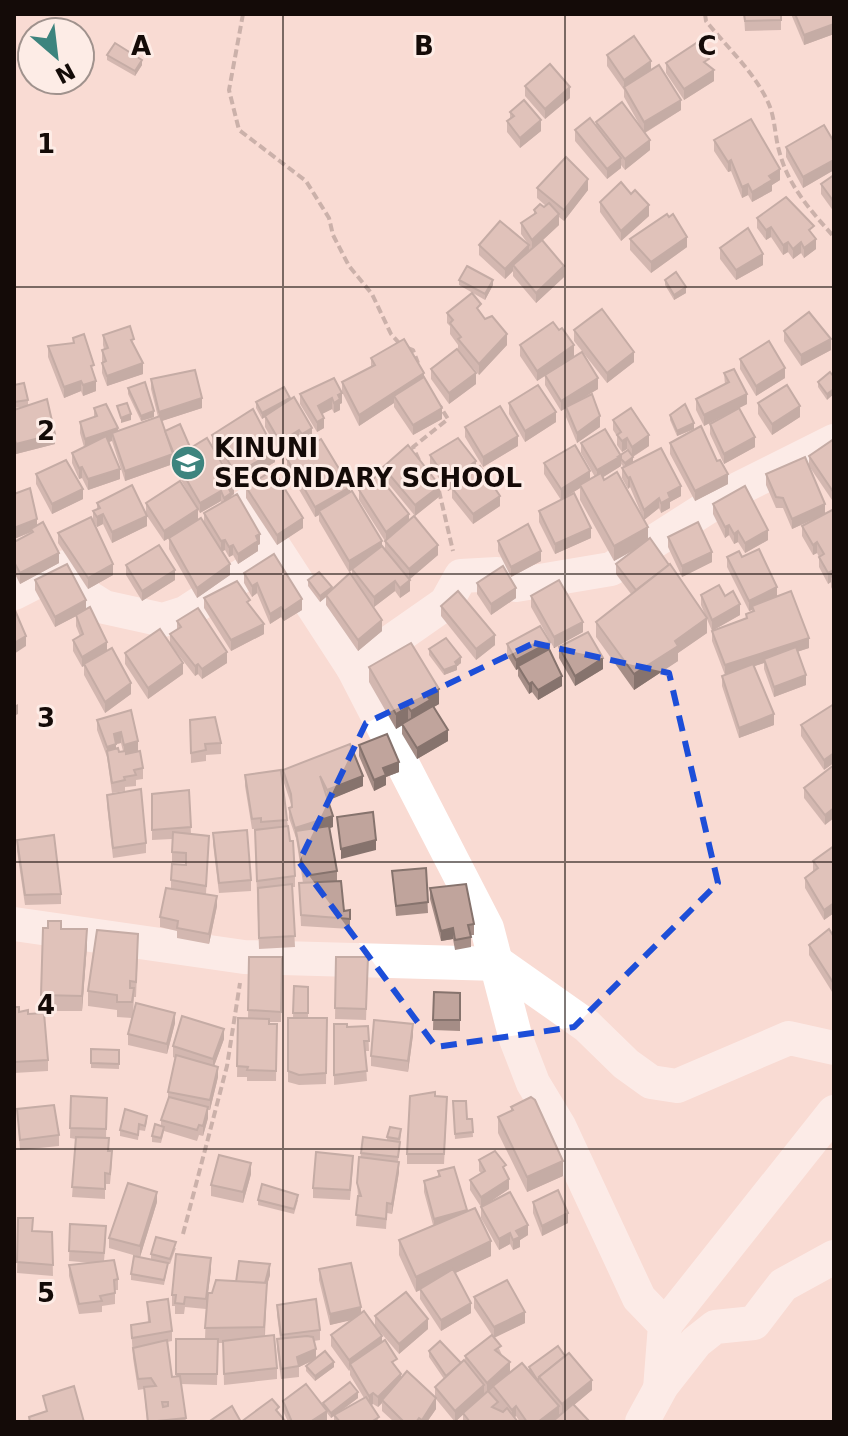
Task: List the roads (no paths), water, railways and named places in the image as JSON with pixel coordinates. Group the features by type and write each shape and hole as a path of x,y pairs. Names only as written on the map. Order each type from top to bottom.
{"street":[{"path":"353,668 446,603 461,576 497,574 516,585 611,569 730,493 834,441"},
{"path":"247,505 275,554 353,668 487,928 499,964 516,1039 533,1083 559,1126 639,1298 665,1325"},
{"path":"14,593 65,567 88,597 104,607 163,620 185,613 275,554"},
{"path":"14,924 244,957 499,964 587,1026 626,1064 651,1082 677,1086 789,1038 834,1048"},
{"path":"660,1389 665,1325 834,1112"},
{"path":"642,1422 660,1389 696,1342 715,1327 754,1323 783,1285 834,1257"}],"place":[{"name":"KINUNI SECONDARY SCHOOL","path":"188,463"}]}
